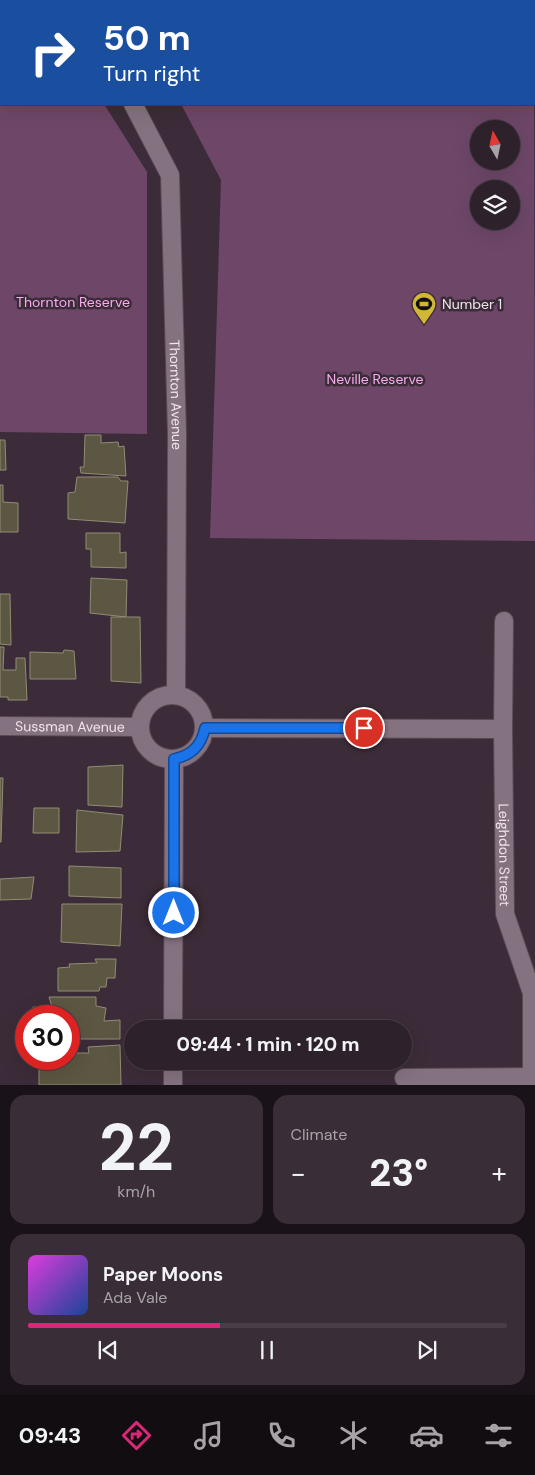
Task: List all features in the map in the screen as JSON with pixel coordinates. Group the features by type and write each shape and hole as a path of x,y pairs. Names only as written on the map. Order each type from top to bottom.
{"street":[{"name":"Thornton Avenue","path":"134,105 170,175 177,434 176,695"},
{"name":"Leighdon Street","path":"504,621 503,729 506,914 532,993 532,1081"},
{"path":"176,695 185,697 200,710 205,728 198,746 184,757 174,759 154,754 144,742 140,727 142,716 155,700 176,695"},
{"name":"Sussman Avenue","path":"0,726 140,727"},
{"path":"205,728 503,729"},
{"path":"173,1020 174,759"},
{"path":"173,1070 173,1085"},
{"path":"404,1078 532,1081"}],"green space":[{"name":"Thornton Reserve","path":"0,105 105,105 147,172 147,434 0,432"},
{"name":"Neville Reserve","path":"182,105 534,105 535,541 210,538 221,180"}],"building":[{"path":"85,435 101,435 101,443 118,442 119,447 124,446 126,476 81,473 80,467 84,467"},
{"path":"0,440 5,440 6,470 0,470"},
{"path":"77,477 118,477 121,481 128,481 125,523 68,519 68,493 75,492"},
{"path":"0,485 3,485 3,502 18,503 18,532 0,532"},
{"path":"86,533 120,533 120,553 126,552 126,568 91,567 91,549 86,549"},
{"path":"91,578 127,580 126,617 90,613"},
{"path":"0,594 10,594 11,645 0,644"},
{"path":"111,617 140,617 141,683 111,681"},
{"path":"0,647 4,647 3,670 16,670 16,658 25,658 27,700 8,700 8,697 0,697"},
{"path":"64,650 74,651 76,679 30,679 30,652 63,653"},
{"path":"123,765 122,807 88,805 88,767"},
{"path":"0,778 3,778 1,842 0,842"},
{"path":"34,808 59,808 59,833 33,833"},
{"path":"77,810 123,815 120,851 76,852"},
{"path":"69,866 121,868 121,898 69,896"},
{"path":"34,877 31,899 0,900 0,879"},
{"path":"62,904 122,904 120,946 61,942"},
{"path":"95,959 116,959 115,978 107,978 106,987 100,987 99,991 58,991 58,968 70,967 69,964 97,963"},
{"path":"49,997 96,997 96,1006 106,1008 104,1021 120,1020 120,1039 80,1039 80,1005 51,1005"},
{"path":"120,1045 121,1085 39,1085 39,1070 80,1070 80,1053 89,1053 88,1047"}],"place":[{"name":"Number 1","path":"424,325"}],"route":[{"path":"174,913 174,759 184,757 192,752 203,737 205,728 364,728"}]}
